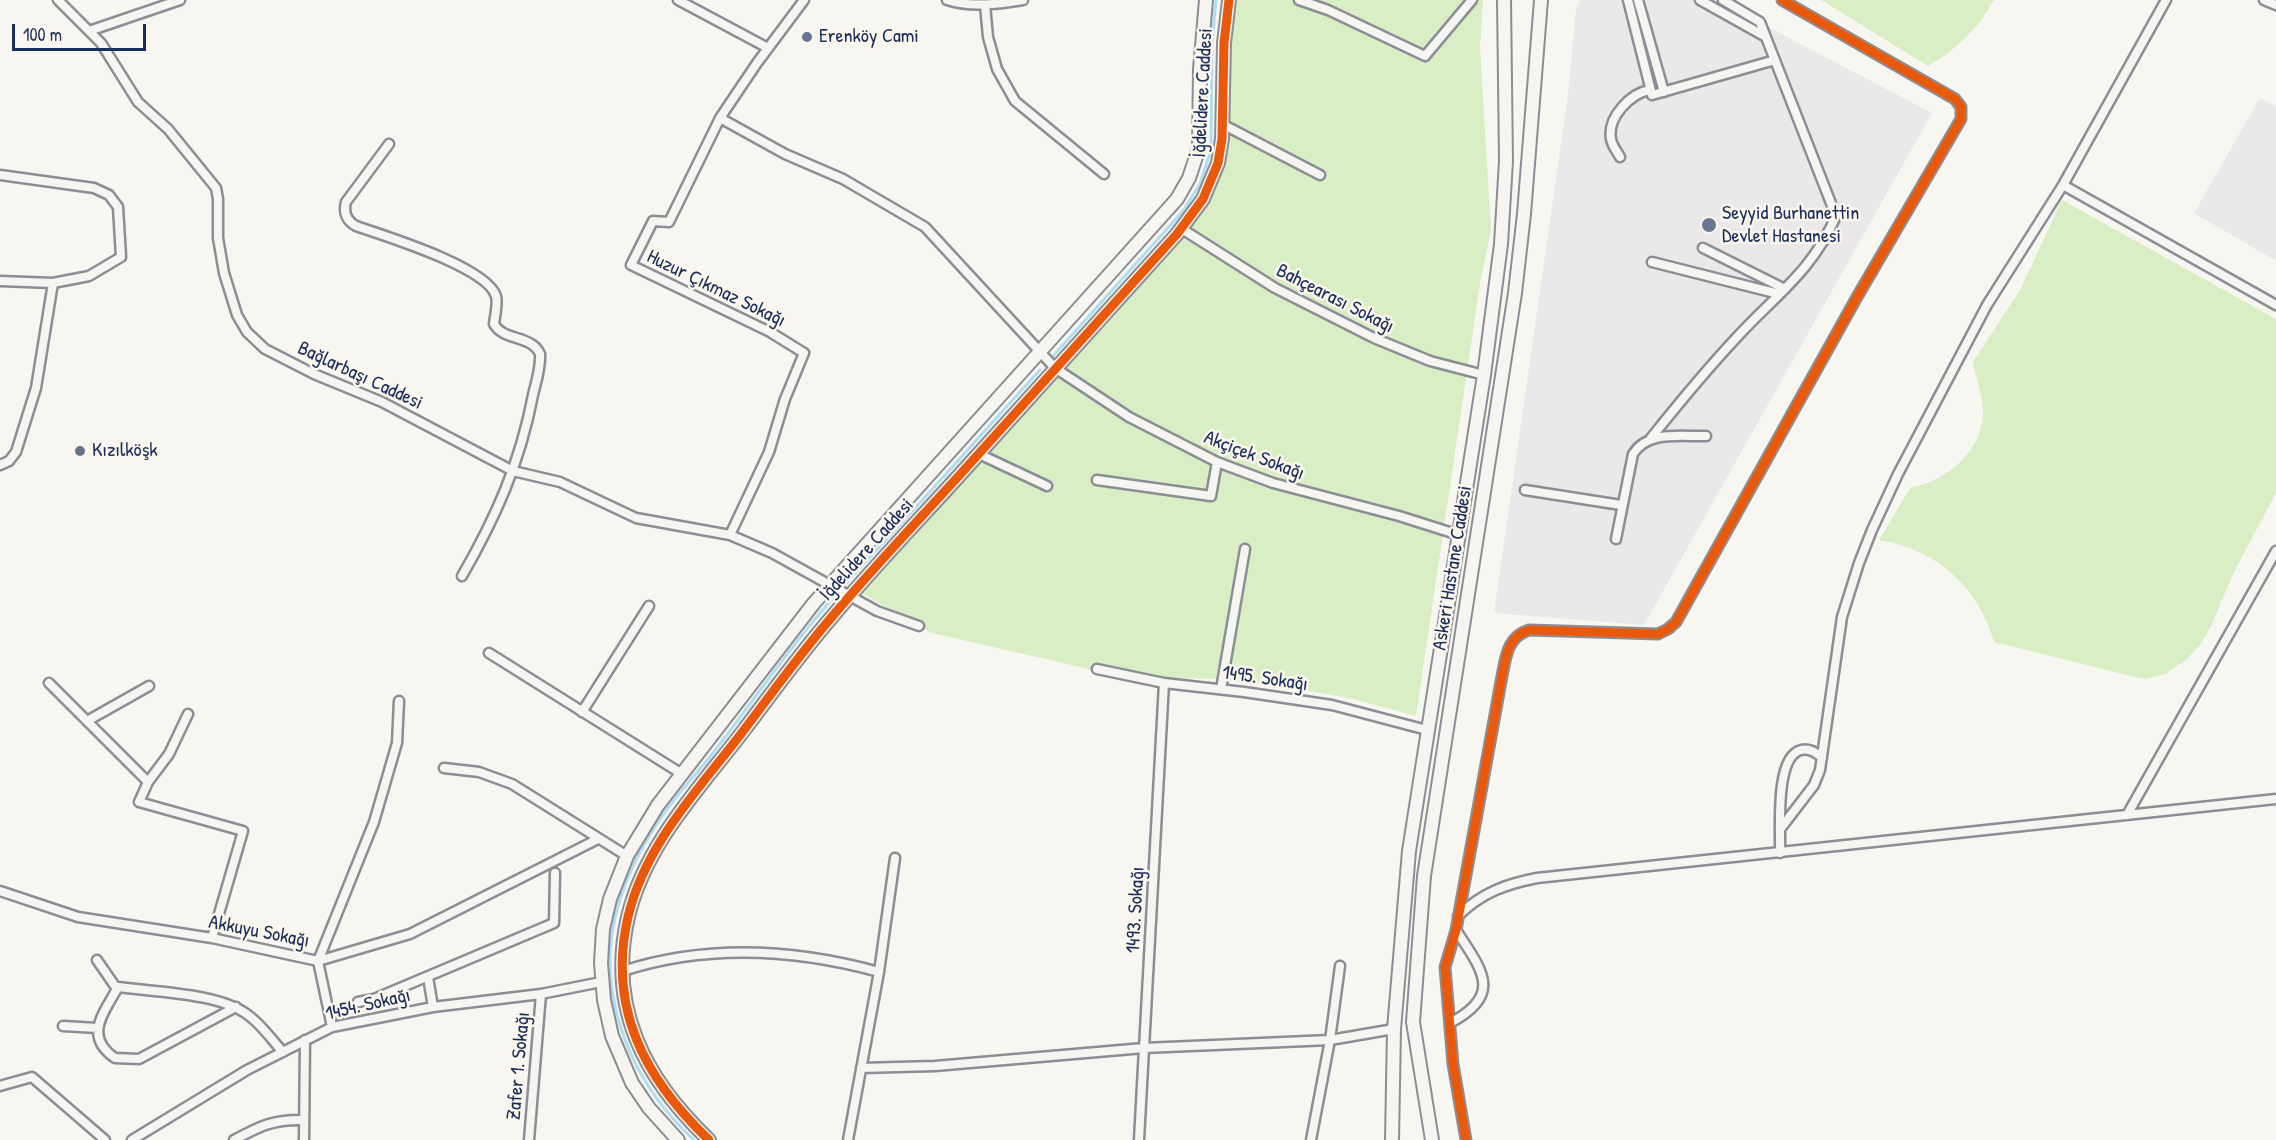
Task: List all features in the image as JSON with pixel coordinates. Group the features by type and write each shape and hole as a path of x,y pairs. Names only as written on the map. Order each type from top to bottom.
{"street":[{"name":"Bağlarbaşı Caddesi","path":"58,0 101,43 138,102 168,129 216,188 218,238 224,273 237,315 247,332 265,349 314,374 382,402 513,471 560,482 636,518 730,535 772,552 884,614 919,626"},
{"path":"89,31 180,0"},
{"path":"678,0 768,48"},
{"name":"Huzur Çıkmaz Sokağı","path":"730,535 769,452 804,352 770,332 631,266 653,221 669,222 720,118 804,0"},
{"path":"947,0 985,5 1023,0"},
{"name":"İğdelidere Caddesi","path":"678,1140 641,1097 624,1069 607,1018 601,982 601,944 606,914 615,883 627,856 657,805 769,659 830,585 1170,210 1189,178 1199,148 1200,69 1206,0"},
{"name":"İğdelidere Caddesi","path":"709,1140 666,1094 644,1059 629,1013 623,971 624,939 631,905 642,877 666,833 786,673 850,595 1182,228 1203,199 1217,169 1221,151 1224,43 1229,0"},
{"path":"1299,0 1328,10 1425,56 1472,0"},
{"name":"Askeri Hastane Caddesi","path":"1392,1140 1394,1029 1408,851 1484,375 1504,215 1506,161 1504,0"},
{"name":"Askeri Hastane Caddesi","path":"1432,1140 1413,1022 1424,876 1515,293 1524,214 1541,0"},
{"path":"1628,0 1652,95 1775,60"},
{"path":"1638,0 1664,92"},
{"path":"1700,0 1766,38"},
{"path":"1616,538 1633,454 1639,446 1651,438 1719,357 1815,256 1836,216 1760,22 1723,0"},
{"path":"1466,1140 1457,1092 1445,967 1456,930 1502,676 1512,641 1520,633 1534,629 1658,634 1676,622 1862,288 1961,119 1961,107 1951,96 1782,0"},
{"path":"1781,828 1814,785 1820,770 1840,626 1852,581 1865,546 1898,474 1987,305 2063,185 2166,0"},
{"path":"2264,0 2276,5"},
{"path":"985,5 988,37 997,69 1015,100 1104,174"},
{"path":"1620,157 1611,140 1611,131 1616,119 1633,96 1650,90"},
{"name":"Akçiçek Sokağı","path":"720,118 785,154 843,179 925,227 1055,368 1129,417 1217,462 1297,491 1399,516 1459,535"},
{"path":"1222,124 1320,175"},
{"path":"389,144 346,202 345,211 348,220 356,226 452,261 474,275 493,290 496,296 495,327 501,332 532,344 540,354 531,404 513,471 490,526 462,576"},
{"path":"0,174 94,188 109,195 118,207 121,257 89,276 53,283 0,281"},
{"path":"2063,185 2276,305"},
{"name":"Bahçearası Sokağı","path":"1182,228 1275,288 1374,338 1430,361 1484,375"},
{"path":"1703,248 1782,292"},
{"path":"1652,262 1782,292"},
{"path":"0,465 9,461 16,452 36,388 53,283"},
{"path":"1651,438 1706,436"},
{"path":"979,454 1047,486"},
{"path":"1096,480 1211,496 1217,462"},
{"path":"1525,490 1621,505"},
{"path":"1221,689 1245,549"},
{"path":"2127,815 2276,551"},
{"path":"582,712 650,606"},
{"path":"489,653 682,774"},
{"name":"1495. Sokağı","path":"1097,669 1164,683 1332,705 1427,730"},
{"path":"49,683 148,782"},
{"name":"1493. Sokağı","path":"1139,1140 1164,683"},
{"path":"87,721 148,686"},
{"path":"332,1027 318,961 374,822 398,743 399,701"},
{"path":"188,714 169,754 148,782 139,802 243,831 212,938"},
{"path":"1780,853 1783,779 1789,762 1797,752 1804,749 1812,750 1822,758"},
{"path":"444,768 479,772 512,784 627,856"},
{"path":"1458,916 1488,893 1525,880 1590,871 1780,853 2276,799"},
{"name":"Akkuyu Sokağı","path":"0,891 78,917 212,938 318,961 410,934 598,838"},
{"path":"848,1140 879,972 895,858"},
{"path":"358,1002 374,999 554,923 555,873"},
{"path":"1450,1023 1478,1004 1483,991 1478,967 1456,930"},
{"path":"623,971 677,957 740,952 815,958 879,972"},
{"path":"97,960 117,989"},
{"path":"1311,1140 1330,1040 1340,966"},
{"path":"428,977 433,1007"},
{"name":"1454. Sokağı","path":"132,1140 248,1070 332,1027 433,1007 541,994 601,982"},
{"path":"236,1007 139,1059 115,1058 107,1053 98,1039 97,1028 118,987 214,1000 236,1007 249,1015 283,1052"},
{"name":"Zafer 1. Sokağı","path":"530,1140 541,994"},
{"path":"63,1026 97,1028"},
{"path":"861,1068 946,1066 1144,1048 1330,1040 1394,1029"},
{"path":"304,1140 305,1041"},
{"path":"0,1086 32,1077 105,1140"},
{"path":"234,1140 262,1125 283,1119 304,1120"}],"shaded area":[{"name":"Seyyid Burhanettin Devlet Hastanesi","path":"1580,0 1717,0 1932,113 1644,625 1494,613 1568,95 1576,9"},
{"path":"2260,98 2276,107 2276,261 2194,213"}],"green space":[{"path":"1237,0 1483,0 1480,47 1491,229 1480,284 1416,716 1349,698 1281,686 1216,679 1124,677 932,633 858,591 1207,197 1224,100 1232,19"},
{"path":"1821,0 1994,0 1966,38 1928,66"},
{"path":"2062,200 2276,319 2276,493 2234,572 2210,628 2200,645 2186,660 2165,674 2147,679 1994,642 1977,604 1966,587 1952,573 1919,552 1879,540 1910,488 1948,472 1969,452 1976,441 1981,427 1983,407 1973,362 2020,290"}],"waterway":[{"path":"1054,355 1183,211 1200,184 1211,150 1212,43 1216,0"},
{"path":"694,1140 672,1117 637,1066 624,1037 615,1007 611,976 611,945 616,913 633,866 667,809 714,752 811,624 1040,370"}],"cycle path":[{"path":"709,1140 686,1117 650,1067 637,1040 628,1011 623,982 623,950 628,917 647,865 692,795 846,600 1177,234 1203,199 1218,163 1222,139 1224,43 1229,0"},
{"path":"1466,1140 1453,1064 1445,967 1456,930 1509,648 1516,637 1529,630 1658,634 1676,622 1857,297 1961,119 1961,107 1955,99 1782,0"}],"place":[{"name":"Erenköy Cami","path":"807,37"},
{"name":"Seyyid Burhanettin Devlet Hastanesi","path":"1709,225"},
{"name":"Kızılköşk","path":"80,451"}]}
